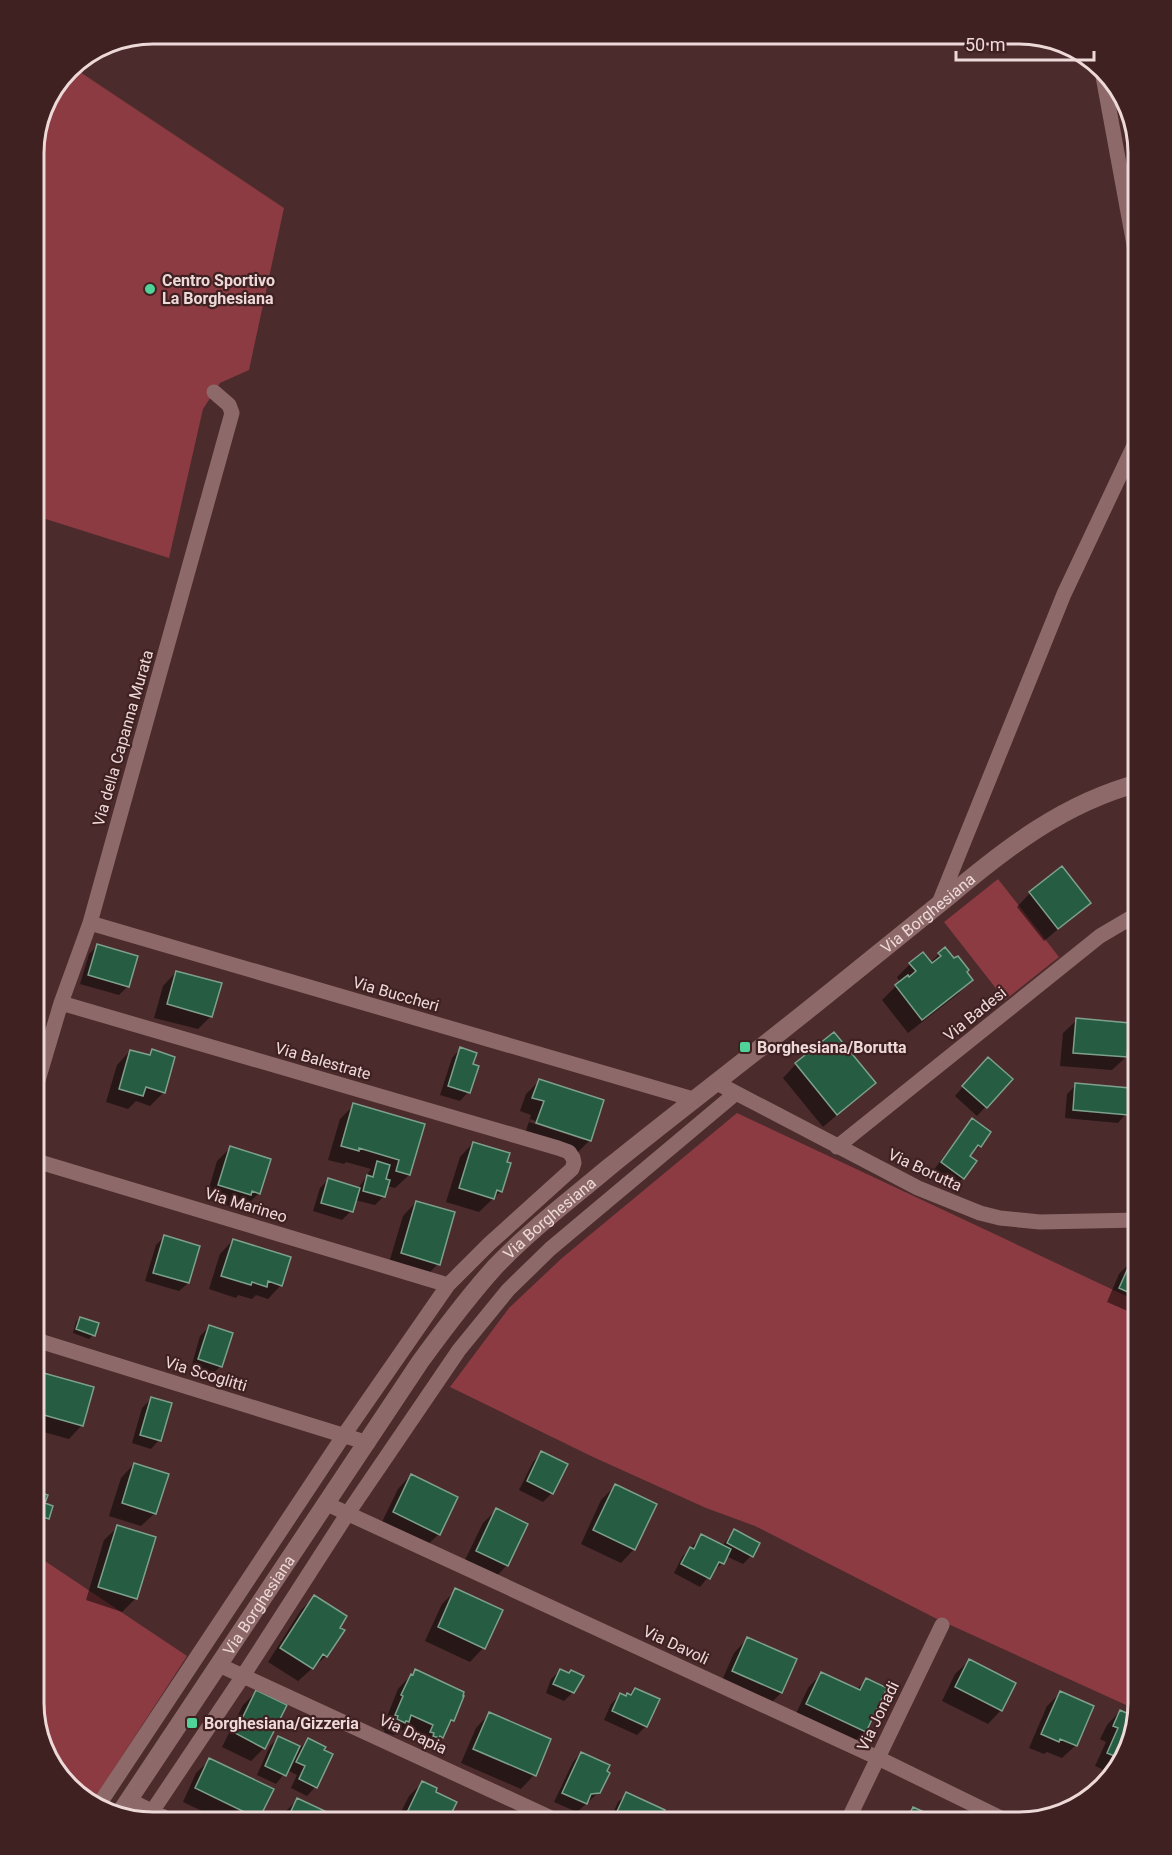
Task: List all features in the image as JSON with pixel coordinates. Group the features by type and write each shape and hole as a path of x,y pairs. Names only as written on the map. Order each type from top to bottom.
{"street":[{"path":"1105,84 1128,212"},
{"name":"Via della Capanna Murata","path":"44,1060 61,1003 90,923 232,413 229,405 214,392"},
{"path":"939,903 1064,594 1128,458"},
{"name":"Via Borghesiana","path":"124,1807 439,1336 473,1292 501,1261 575,1195 992,860 1054,818 1083,802 1128,787"},
{"name":"Via Badesi","path":"837,1147 1100,936 1128,919"},
{"name":"Via Buccheri","path":"90,923 693,1099"},
{"name":"Via Balestrate","path":"61,1003 558,1148 569,1152 573,1158"},
{"name":"Via Borutta","path":"715,1082 837,1147 934,1195 989,1215 1040,1222 1128,1222"},
{"name":"Via Borghesiana","path":"152,1811 348,1513 459,1350 508,1290 550,1249 736,1093"},
{"name":"Via Borghesiana","path":"103,1799 344,1436 448,1285 525,1210 569,1172 574,1163 573,1158"},
{"name":"Via Marineo","path":"44,1163 448,1285"},
{"path":"439,1336 459,1350"},
{"name":"Via Scoglitti","path":"44,1342 368,1443"},
{"name":"Via Davoli","path":"327,1504 878,1758 988,1812"},
{"name":"Via Jonadi","path":"851,1812 942,1625"},
{"name":"Via Drapia","path":"219,1665 537,1811"}],"shaded area":[{"name":"Centro Sportivo La Borghesiana","path":"79,71 284,208 249,370 220,383 203,409 169,558 44,518 44,138 58,98"},
{"path":"998,879 1059,957 1005,1000 944,922"},
{"path":"737,1113 1128,1297 1128,1706 935,1618 755,1526 706,1508 593,1457 450,1387 509,1308 562,1258"},
{"path":"44,1560 187,1656 96,1796 80,1785 70,1775 55,1751 44,1717"}],"building":[{"path":"1062,866 1091,903 1058,929 1029,892"},
{"path":"97,944 138,956 129,987 88,975"},
{"path":"945,947 954,958 958,956 969,970 967,972 973,980 922,1020 895,985 916,971 909,963 923,952 932,963 941,956 938,953"},
{"path":"176,971 222,983 212,1017 167,1004"},
{"path":"1076,1018 1128,1023 1127,1057 1073,1053"},
{"path":"834,1032 876,1083 837,1115 795,1063"},
{"path":"460,1047 477,1053 473,1064 479,1066 470,1093 448,1086"},
{"path":"152,1049 175,1057 165,1093 146,1087 143,1096 119,1089 130,1050 150,1055"},
{"path":"988,1057 1013,1079 987,1108 962,1086"},
{"path":"539,1079 604,1100 591,1141 536,1123 544,1101 532,1098"},
{"path":"1075,1083 1128,1088 1128,1115 1073,1110"},
{"path":"353,1103 425,1124 410,1175 396,1171 399,1160 359,1148 359,1151 341,1146"},
{"path":"972,1118 991,1132 981,1147 978,1145 970,1156 977,1161 964,1179 941,1162"},
{"path":"473,1142 510,1153 507,1162 511,1163 502,1192 497,1190 494,1199 459,1188"},
{"path":"230,1146 271,1159 260,1194 252,1191 251,1195 218,1185"},
{"path":"377,1161 390,1165 386,1179 390,1180 385,1197 363,1191 367,1175 373,1177"},
{"path":"328,1178 360,1188 353,1212 321,1203"},
{"path":"416,1201 455,1212 440,1265 401,1253"},
{"path":"164,1235 200,1246 189,1283 153,1273"},
{"path":"233,1239 291,1257 282,1286 268,1281 267,1287 252,1282 251,1285 221,1276"},
{"path":"1128,1268 1128,1292 1119,1288"},
{"path":"80,1317 99,1323 95,1336 76,1329"},
{"path":"209,1325 233,1333 222,1367 198,1359"},
{"path":"44,1373 94,1387 83,1426 44,1415"},
{"path":"151,1397 172,1403 161,1441 140,1435"},
{"path":"541,1451 568,1464 553,1494 527,1481"},
{"path":"134,1463 169,1474 156,1514 122,1503"},
{"path":"411,1474 458,1497 440,1535 393,1512"},
{"path":"615,1484 657,1504 635,1550 593,1530"},
{"path":"44,1494 48,1495 45,1503 53,1506 49,1519 44,1517"},
{"path":"496,1508 528,1524 508,1566 476,1551"},
{"path":"117,1525 156,1537 137,1599 98,1587"},
{"path":"734,1529 760,1543 753,1557 727,1543"},
{"path":"701,1534 731,1549 724,1564 719,1562 710,1579 681,1564 690,1547 694,1549"},
{"path":"455,1588 503,1610 485,1649 438,1627"},
{"path":"314,1595 347,1616 340,1628 345,1630 327,1657 323,1654 313,1669 280,1648"},
{"path":"747,1637 797,1659 782,1693 732,1671"},
{"path":"969,1659 1016,1683 1002,1711 955,1687"},
{"path":"415,1669 464,1692 454,1721 451,1720 443,1738 433,1736 434,1733 430,1732 433,1725 411,1715 409,1722 405,1723 397,1719 398,1716 395,1715 403,1696 401,1695"},
{"path":"560,1669 569,1673 571,1670 584,1676 574,1693 553,1684"},
{"path":"821,1672 860,1690 866,1678 887,1688 866,1732 806,1704"},
{"path":"635,1688 660,1699 647,1727 612,1711 620,1693 626,1696 627,1693 631,1695"},
{"path":"256,1690 287,1705 265,1749 235,1733"},
{"path":"1060,1691 1094,1706 1077,1746 1060,1739 1059,1742 1041,1734"},
{"path":"1120,1710 1128,1714 1123,1738 1114,1756 1107,1753 1118,1728 1113,1726"},
{"path":"489,1712 551,1739 536,1776 473,1749"},
{"path":"278,1736 300,1746 286,1776 265,1766"},
{"path":"308,1738 326,1747 324,1750 333,1754 317,1788 299,1779 305,1766 296,1762"},
{"path":"581,1752 610,1765 607,1771 610,1773 600,1793 591,1794 587,1804 562,1793"},
{"path":"209,1758 274,1789 263,1811 243,1811 195,1788"},
{"path":"422,1781 437,1788 436,1792 457,1802 452,1811 408,1811"},
{"path":"626,1792 665,1810 664,1812 617,1812"},
{"path":"297,1798 325,1811 291,1811"},
{"path":"913,1807 924,1812 911,1812"}],"place":[{"name":"Centro Sportivo La Borghesiana","path":"150,289"},
{"name":"Borghesiana/Borutta","path":"745,1047"},
{"name":"Borghesiana/Gizzeria","path":"192,1723"}]}
